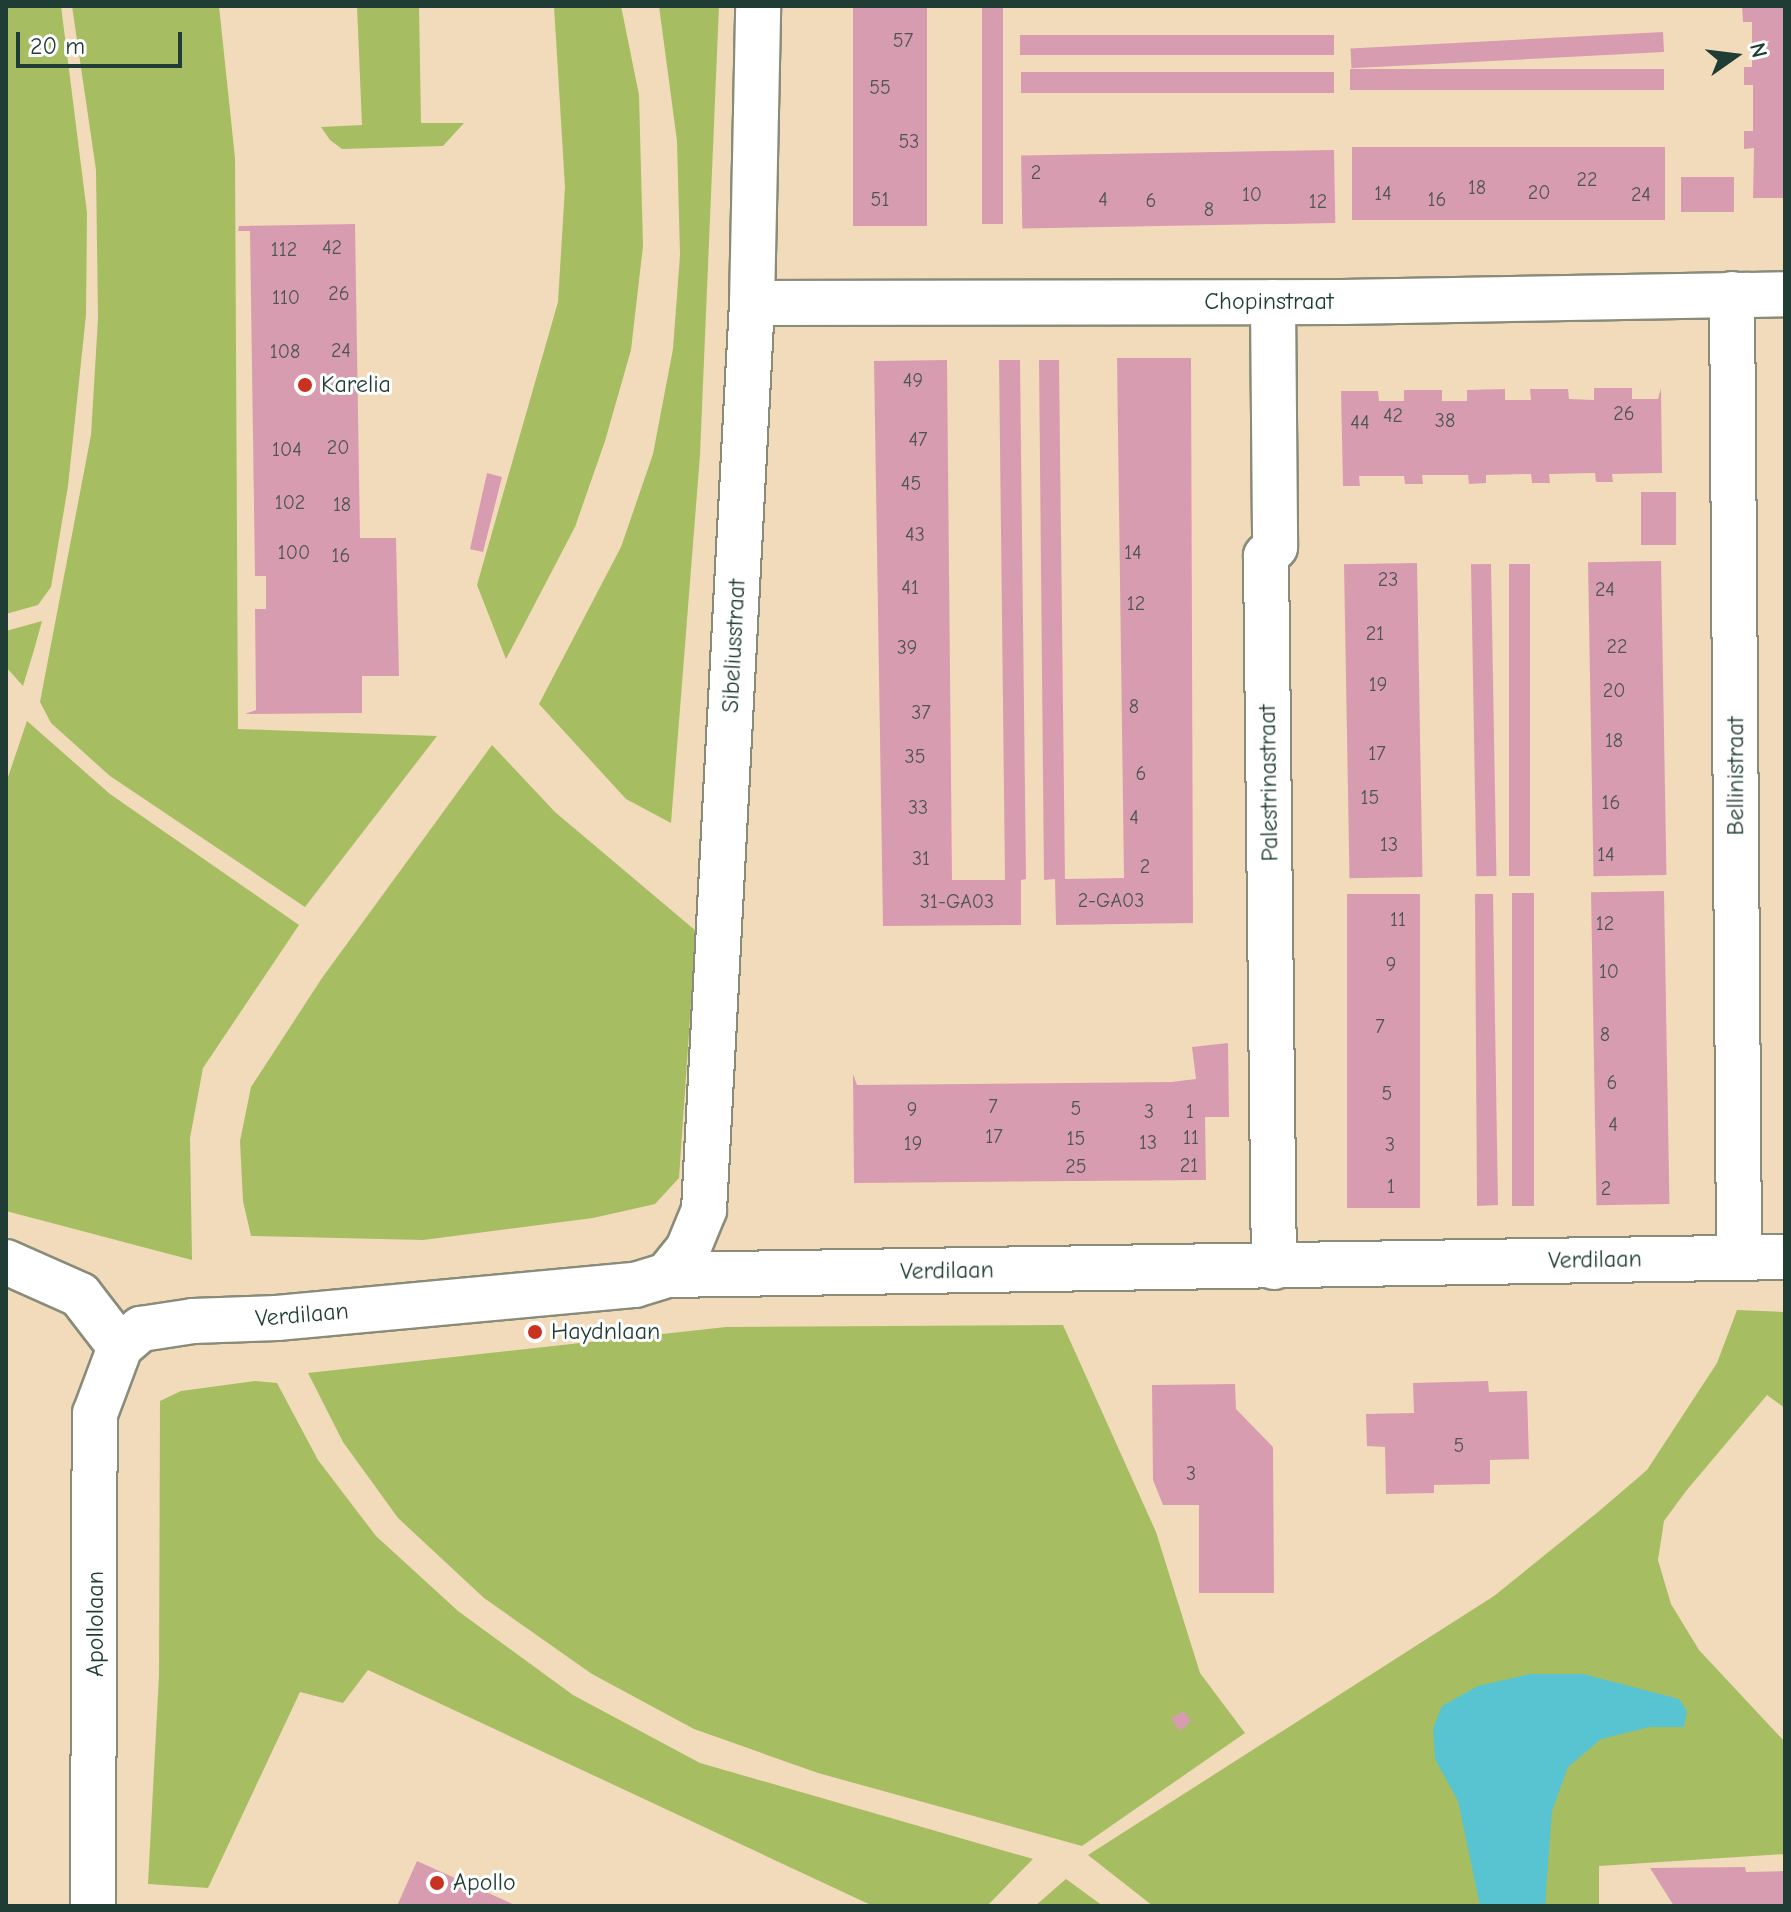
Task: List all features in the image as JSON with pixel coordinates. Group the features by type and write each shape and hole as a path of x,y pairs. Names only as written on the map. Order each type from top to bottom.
{"street":[{"name":"Sibeliusstraat","path":"667,1275 688,1249 704,1210 752,303 758,6"},
{"name":"Bellinistraat","path":"1732,294 1739,1257"},
{"name":"Chopinstraat","path":"752,303 1273,302 1785,294"},
{"name":"Palestrinastraat","path":"1273,302 1275,547 1266,556 1274,1267"},
{"name":"Verdilaan","path":"120,1347 141,1329 193,1321 277,1318 635,1285 667,1275 1785,1257"},
{"path":"6,1262 80,1295 120,1347"},
{"name":"Apollolaan","path":"93,1906 95,1414 120,1347"}],"green space":[{"path":"6,6 61,6 87,213 86,315 68,486 51,587 38,605 6,614"},
{"path":"72,6 219,6 235,158 238,729 437,736 305,907 110,776 51,723 40,702 91,435 98,319 96,170"},
{"path":"357,6 419,6 421,123 464,123 443,146 342,149 330,140 321,127 362,125"},
{"path":"554,6 621,6 639,95 643,246 631,350 605,441 575,527 506,659 477,585 558,302 565,187"},
{"path":"659,6 719,6 700,455 671,823 626,799 539,704 621,547 653,454 673,349 680,255 677,141"},
{"path":"42,621 23,686 6,667 6,631"},
{"path":"27,721 110,794 299,925 203,1068 190,1138 192,1260 6,1211 6,783"},
{"path":"492,745 555,812 696,931 679,1178 655,1204 593,1218 423,1240 251,1236 243,1201 240,1141 251,1087 322,978"},
{"path":"1737,1310 1785,1312 1785,1408 1767,1395 1686,1491 1664,1521 1658,1560 1671,1604 1699,1650 1785,1742 1785,1854 1599,1866 1599,1906 1153,1906 1088,1855 1494,1596 1598,1512 1647,1470 1717,1363"},
{"path":"1063,1325 1156,1532 1200,1673 1245,1733 1082,1846 818,1773 694,1729 592,1674 484,1598 398,1518 343,1442 308,1373 726,1327"},
{"path":"255,1381 277,1383 318,1460 376,1536 458,1611 573,1695 700,1763 1033,1859 987,1906 873,1906 368,1670 343,1703 300,1692 208,1888 148,1884 159,1675 160,1401 181,1391"},
{"path":"1066,1879 1103,1906 1035,1906"}],"water":[{"path":"1530,1674 1583,1674 1679,1699 1687,1711 1684,1727 1650,1727 1601,1739 1568,1767 1552,1811 1545,1906 1480,1906 1458,1801 1435,1759 1433,1729 1442,1706 1478,1686"}],"building":[{"path":"853,6 927,6 927,226 853,226"},
{"path":"982,6 1003,6 1003,224 982,224"},
{"path":"1742,6 1785,6 1785,198 1753,198 1754,148 1744,149 1744,131 1753,131 1753,85 1744,85 1744,67 1752,67 1752,22 1743,22"},
{"path":"1663,32 1664,52 1351,68 1350,48"},
{"path":"1020,35 1334,35 1334,55 1020,55"},
{"path":"1350,69 1664,69 1664,90 1350,90"},
{"path":"1021,72 1334,72 1334,93 1021,93"},
{"path":"1352,147 1665,147 1665,220 1352,220"},
{"path":"1334,150 1335,223 1022,228 1021,155"},
{"path":"1681,177 1734,177 1734,212 1681,212"},
{"name":"Karelia","path":"355,224 360,538 396,538 399,676 362,676 362,713 245,714 256,710 255,609 266,609 266,576 255,576 250,231 238,231 239,226"},
{"path":"1117,358 1191,358 1193,923 1056,925 1055,879 1044,880 1039,360 1059,360 1065,879 1124,878"},
{"path":"947,360 952,880 1005,880 999,360 1020,360 1026,879 1021,880 1021,925 883,926 874,361"},
{"path":"1594,388 1632,388 1632,399 1658,399 1661,388 1662,473 1612,474 1613,482 1596,482 1595,473 1549,474 1550,483 1532,483 1531,474 1486,475 1486,483 1469,484 1468,475 1422,475 1423,484 1405,484 1404,476 1359,476 1360,486 1343,486 1341,391 1378,391 1379,401 1404,401 1404,390 1442,390 1442,401 1467,401 1467,390 1505,389 1505,400 1531,400 1530,389 1568,389 1569,399 1594,400"},
{"path":"487,473 502,477 483,552 470,549"},
{"path":"1641,492 1676,492 1676,545 1641,545"},
{"path":"1661,561 1666,875 1593,876 1588,562"},
{"path":"1417,563 1422,877 1349,878 1344,564"},
{"path":"1471,564 1491,564 1496,876 1476,876"},
{"path":"1509,564 1530,564 1530,876 1509,876"},
{"path":"1664,891 1669,1204 1596,1205 1591,892"},
{"path":"1512,893 1534,893 1534,1206 1512,1206"},
{"path":"1347,894 1420,894 1420,1208 1347,1208"},
{"path":"1475,894 1493,894 1498,1205 1477,1206"},
{"path":"1228,1043 1229,1117 1205,1117 1206,1180 854,1183 853,1074 857,1085 1171,1082 1196,1079 1192,1047"},
{"path":"1488,1381 1489,1392 1527,1391 1529,1459 1490,1460 1490,1484 1434,1485 1434,1493 1386,1494 1385,1447 1367,1446 1366,1414 1414,1413 1413,1383"},
{"path":"1235,1384 1236,1409 1273,1447 1274,1593 1199,1593 1199,1505 1163,1505 1153,1480 1152,1385"},
{"path":"1184,1711 1191,1722 1179,1731 1171,1718"},
{"name":"Apollo","path":"417,1861 517,1906 397,1906"},
{"path":"1745,1867 1746,1872 1785,1871 1785,1906 1674,1906 1650,1868"}],"place":[{"name":"Karelia","path":"305,385"},
{"name":"Haydnlaan","path":"535,1332"},
{"name":"Apollo","path":"437,1883"}]}
